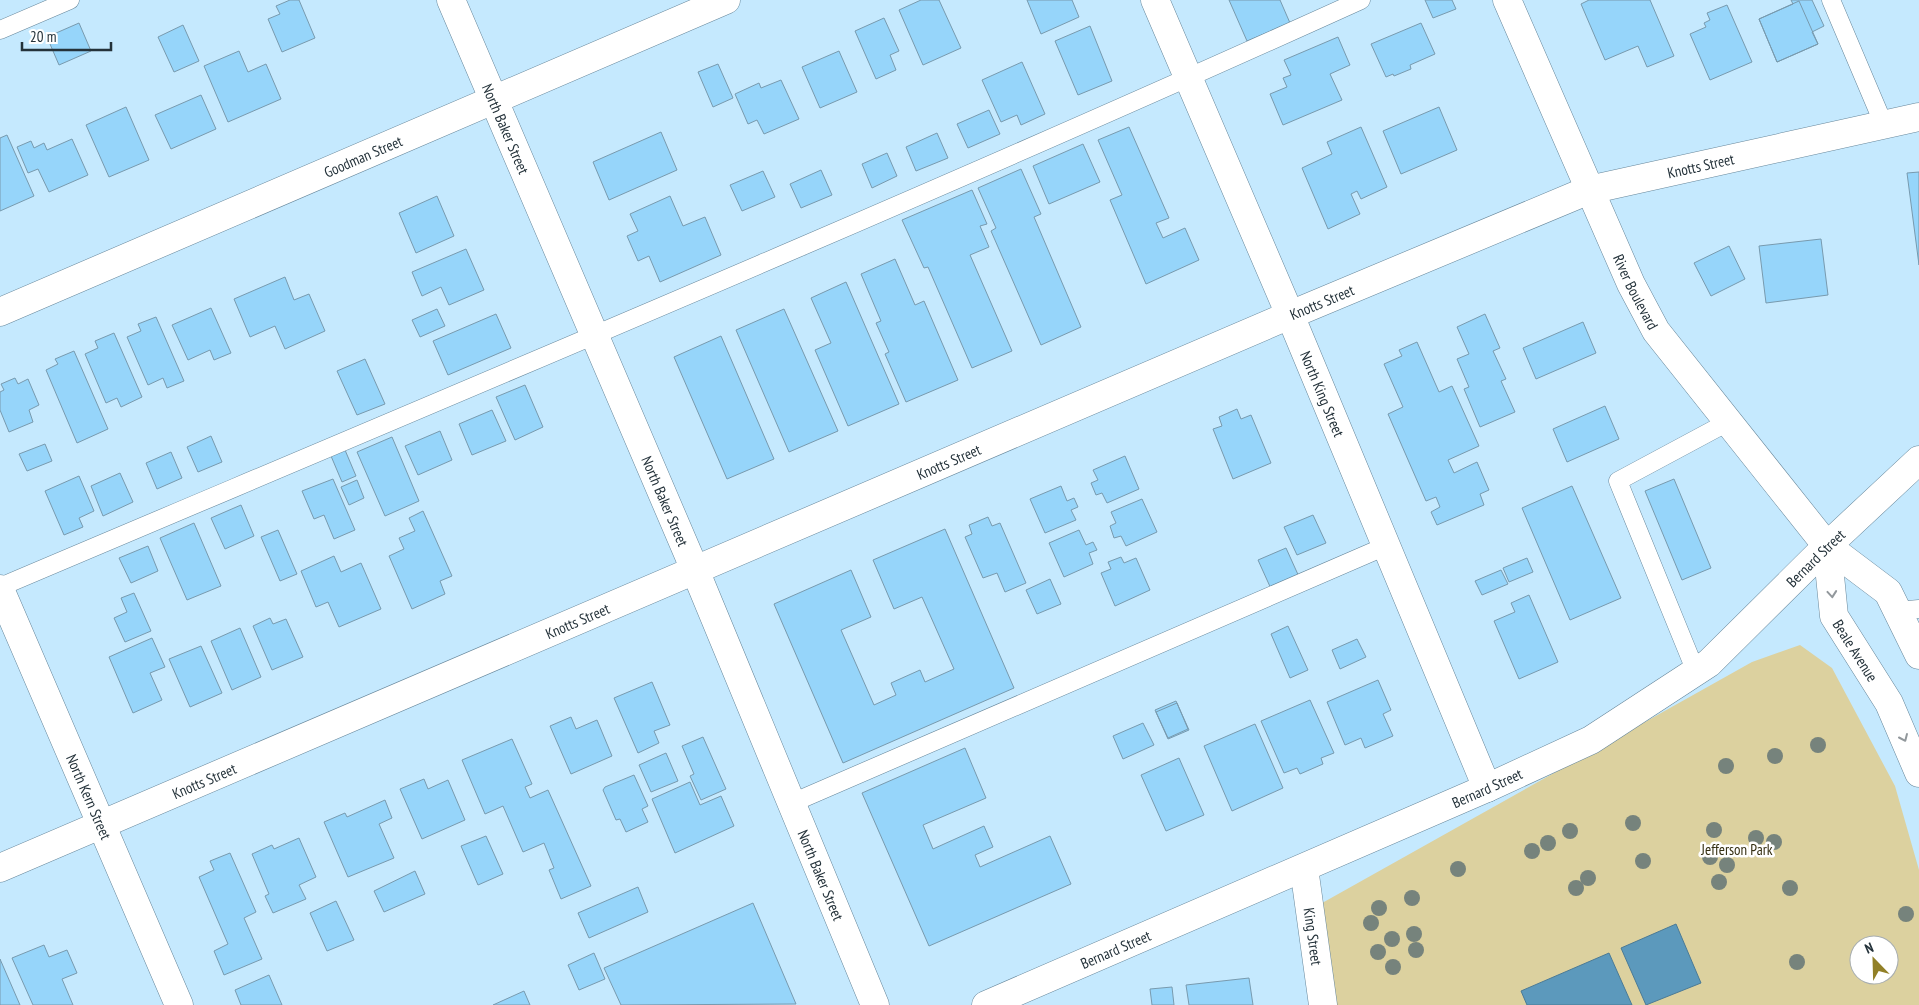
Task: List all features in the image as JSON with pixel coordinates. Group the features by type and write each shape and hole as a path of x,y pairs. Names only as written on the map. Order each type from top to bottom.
{"street":[{"name":"North Baker Street","path":"451,0 695,570 875,1005"},
{"name":"Goodman Street","path":"0,312 726,0"},
{"name":"North King Street","path":"1154,0 1290,315 1487,788"},
{"name":"River Boulevard","path":"1508,0 1631,284 1656,331 1827,546"},
{"name":"Knotts Street","path":"0,868 1290,315 1589,190 1919,117"},
{"name":"Bernard Street","path":"986,1005 1487,788 1591,740 1709,663 1827,546 1919,460"},
{"path":"1827,546 1888,592 1908,610 1919,655"},
{"name":"Beale Avenue","path":"1827,546 1834,616 1889,704 1919,772"},
{"name":"North Kern Street","path":"0,588 179,1005"},
{"name":"King Street","path":"1304,868 1323,1005"}],"lane":[{"path":"0,30 70,0"},
{"path":"0,588 594,335 1188,78 1361,0"},
{"path":"1831,0 1884,125"},
{"path":"1696,672 1618,481 1728,422"},
{"path":"792,803 1386,546"}],"green space":[{"name":"Jefferson Park","path":"1800,645 1832,668 1895,786 1919,870 1919,1005 1332,1005 1315,907 1752,662"}],"water":[{"path":"1676,924 1701,983 1646,1005 1621,948"},
{"path":"1609,953 1632,1005 1527,1005 1521,991"}],"building":[{"path":"290,0 299,0 315,38 282,52 268,19 280,14 276,6"},
{"path":"921,0 939,0 961,48 923,65 899,10"},
{"path":"1027,0 1072,0 1079,17 1041,34"},
{"path":"1229,0 1280,0 1290,23 1247,41"},
{"path":"1425,0 1452,0 1456,9 1433,18"},
{"path":"1589,0 1650,0 1674,56 1647,67 1638,46 1605,60 1581,4"},
{"path":"1791,0 1812,0 1824,26 1812,32 1818,44 1777,62 1759,19 1793,4"},
{"path":"1799,1 1818,44 1777,62 1759,19"},
{"path":"1727,5 1752,62 1710,80 1690,34 1706,27 1704,23 1710,20 1707,13"},
{"path":"884,18 899,51 890,55 896,70 876,79 855,31"},
{"path":"79,23 91,51 59,65 47,37"},
{"path":"1421,23 1435,54 1410,65 1411,69 1386,77 1371,44"},
{"path":"183,25 199,61 174,72 158,37"},
{"path":"1090,26 1112,81 1078,95 1055,41"},
{"path":"1338,37 1350,65 1330,74 1342,100 1283,125 1270,94 1287,87 1283,78 1291,75 1284,60"},
{"path":"239,51 248,72 266,64 281,99 228,122 204,66"},
{"path":"839,51 857,92 820,108 802,67"},
{"path":"1022,62 1045,114 1021,125 1017,115 1001,122 982,80"},
{"path":"718,64 733,98 713,107 698,72"},
{"path":"781,80 799,119 764,134 757,120 748,124 735,94 759,83 761,88"},
{"path":"201,95 216,129 171,149 155,115"},
{"path":"126,107 149,160 109,177 86,125"},
{"path":"1439,107 1457,150 1401,174 1383,131"},
{"path":"989,110 1000,134 968,148 957,124"},
{"path":"1129,127 1169,218 1156,223 1163,238 1185,228 1199,260 1146,284 1110,200 1122,195 1098,140"},
{"path":"1361,127 1387,187 1361,199 1357,191 1351,194 1360,214 1328,229 1302,168 1332,154 1327,142"},
{"path":"661,132 677,170 609,200 593,162"},
{"path":"937,133 948,158 916,171 906,147"},
{"path":"7,135 34,196 0,211 0,138"},
{"path":"72,139 88,175 49,192 38,169 28,173 17,147 31,141 34,148 44,143 47,150"},
{"path":"1083,144 1100,182 1049,204 1033,166"},
{"path":"887,153 897,176 872,188 862,164"},
{"path":"1021,169 1041,214 1034,217 1081,327 1041,345 991,231 996,228 978,188"},
{"path":"821,170 832,195 801,208 790,184"},
{"path":"763,171 775,197 742,211 730,185"},
{"path":"1919,172 1919,265 1907,173"},
{"path":"972,190 987,224 980,226 989,247 970,255 1012,351 972,368 928,267 924,268 902,220"},
{"path":"437,196 454,236 416,253 399,213"},
{"path":"670,196 683,226 705,217 721,255 660,282 649,256 638,261 627,236 638,231 630,214"},
{"path":"1821,239 1828,295 1766,303 1759,246"},
{"path":"1729,246 1745,279 1711,296 1694,263"},
{"path":"466,249 484,290 449,305 441,287 422,296 412,272"},
{"path":"895,259 915,305 924,301 958,380 906,402 885,354 889,352 876,323 881,321 861,274"},
{"path":"285,277 294,300 309,294 325,331 285,349 275,326 250,337 234,299"},
{"path":"846,282 899,404 848,426 815,350 831,343 811,298"},
{"path":"211,308 231,353 214,360 210,350 188,360 172,325"},
{"path":"437,309 445,326 420,337 412,320"},
{"path":"784,309 838,431 789,452 736,330"},
{"path":"496,314 511,348 448,375 433,341"},
{"path":"1485,314 1500,348 1493,351 1506,379 1501,381 1515,412 1480,427 1464,389 1469,387 1457,359 1469,354 1457,327"},
{"path":"156,317 184,381 167,388 163,378 148,385 127,337 141,331 138,324"},
{"path":"1583,322 1596,353 1536,379 1523,348"},
{"path":"114,333 142,397 121,407 117,398 106,403 85,354 98,348 95,341"},
{"path":"721,336 774,459 727,479 674,357"},
{"path":"1417,342 1439,392 1452,386 1479,446 1448,460 1454,473 1477,462 1489,490 1480,494 1484,505 1437,525 1431,512 1440,507 1436,497 1426,501 1388,414 1403,407 1384,364 1402,356 1399,350"},
{"path":"74,351 108,429 77,443 46,370 58,364 55,359"},
{"path":"365,359 385,404 357,415 337,371"},
{"path":"15,378 18,384 28,379 39,405 29,410 33,422 9,432 0,410 0,392 4,390 1,384"},
{"path":"525,385 543,427 515,440 496,397"},
{"path":"1605,406 1619,439 1567,462 1553,429"},
{"path":"1237,409 1241,419 1251,415 1271,463 1233,479 1213,429 1222,426 1219,417"},
{"path":"492,410 506,441 472,455 459,424"},
{"path":"440,431 452,460 418,475 405,446"},
{"path":"211,436 222,462 198,472 187,447"},
{"path":"392,437 419,501 385,516 357,452"},
{"path":"45,444 52,461 27,471 19,454"},
{"path":"345,450 356,476 342,482 331,456"},
{"path":"171,452 182,478 157,489 146,463"},
{"path":"1125,456 1139,489 1107,503 1102,493 1096,495 1091,483 1098,480 1093,470"},
{"path":"120,473 133,502 103,516 91,486"},
{"path":"79,476 94,511 79,518 83,527 64,535 45,491"},
{"path":"333,479 355,530 334,539 324,515 314,519 302,491"},
{"path":"1674,479 1711,568 1682,580 1645,491"},
{"path":"357,480 364,498 349,505 341,487"},
{"path":"1061,486 1067,501 1074,498 1078,507 1071,510 1076,520 1045,533 1030,499"},
{"path":"1572,486 1621,598 1570,620 1522,508"},
{"path":"1142,499 1157,532 1126,546 1121,536 1114,538 1110,526 1116,523 1111,512"},
{"path":"241,505 254,536 225,549 211,518"},
{"path":"423,511 452,576 440,581 445,594 412,609 389,556 404,549 399,538 415,531 409,518"},
{"path":"1313,515 1326,543 1297,555 1284,527"},
{"path":"988,517 992,526 1000,523 1026,583 1005,592 997,573 983,578 965,537 972,534 969,525"},
{"path":"194,523 221,586 187,600 160,538"},
{"path":"945,529 1014,688 843,763 774,604 851,570 871,617 841,630 874,705 896,695 891,683 920,670 925,682 954,669 922,597 894,609 873,560"},
{"path":"278,530 297,574 280,581 261,537"},
{"path":"1079,530 1086,545 1093,542 1097,550 1089,553 1093,564 1064,577 1049,543"},
{"path":"148,546 158,571 131,583 119,558"},
{"path":"1286,548 1300,579 1272,591 1258,560"},
{"path":"334,556 341,572 361,563 381,609 339,627 328,602 316,607 301,571"},
{"path":"1121,557 1124,563 1136,558 1150,590 1115,606 1101,573 1111,569 1108,562"},
{"path":"1527,558 1533,572 1509,582 1503,568"},
{"path":"1501,570 1508,584 1482,595 1475,581"},
{"path":"1050,579 1061,604 1037,614 1026,590"},
{"path":"134,593 151,631 125,642 114,618 127,612 121,598"},
{"path":"1529,595 1558,662 1519,679 1494,621 1515,612 1511,603"},
{"path":"270,618 273,624 286,619 303,657 272,670 253,626"},
{"path":"1288,626 1308,670 1290,678 1271,634"},
{"path":"240,628 261,677 232,690 211,641"},
{"path":"152,638 165,667 150,673 162,700 133,713 109,657"},
{"path":"1357,639 1366,657 1340,669 1332,650"},
{"path":"201,646 222,693 190,707 169,659"},
{"path":"1378,680 1391,710 1383,714 1393,736 1365,748 1361,738 1345,745 1327,702"},
{"path":"652,682 670,725 654,731 659,743 638,753 614,698"},
{"path":"1310,700 1334,753 1321,758 1323,764 1300,774 1297,768 1284,773 1261,721"},
{"path":"1176,701 1189,730 1168,739 1155,710"},
{"path":"1177,703 1188,729 1168,738 1156,712"},
{"path":"571,717 576,729 597,720 612,756 571,774 550,726"},
{"path":"1143,723 1154,745 1123,759 1113,736"},
{"path":"1255,724 1283,788 1232,811 1204,746"},
{"path":"703,737 726,789 701,800 690,776 694,774 682,746"},
{"path":"512,739 532,784 525,787 530,798 548,790 591,886 561,899 549,870 554,868 544,843 523,852 503,806 485,814 462,760"},
{"path":"965,748 986,798 923,825 933,849 984,826 993,847 975,855 980,867 1050,836 1071,884 929,946 862,793"},
{"path":"666,753 678,781 651,792 639,765"},
{"path":"1179,758 1204,815 1166,831 1141,775"},
{"path":"634,775 648,806 642,809 648,822 626,832 620,819 616,820 603,790 605,787"},
{"path":"424,779 428,789 448,780 465,820 422,839 400,789"},
{"path":"690,782 700,805 721,796 734,826 675,853 652,799"},
{"path":"385,800 392,818 379,824 394,858 348,877 324,822 345,813 347,817"},
{"path":"486,836 503,874 478,885 461,846"},
{"path":"299,838 316,877 299,885 306,899 273,913 265,896 269,894 252,854 272,845 274,849"},
{"path":"230,853 256,912 244,918 262,959 224,975 214,951 228,944 199,877 214,870 210,861"},
{"path":"415,871 425,894 384,912 374,891"},
{"path":"638,887 648,912 589,938 578,913"},
{"path":"336,901 354,940 327,951 310,913"},
{"path":"753,903 796,1004 621,1005 604,968"},
{"path":"44,945 49,957 67,950 77,973 62,979 73,1005 33,1005 12,958"},
{"path":"594,953 605,979 579,990 568,965"},
{"path":"0,959 20,1005 0,1005"},
{"path":"269,975 282,1005 241,1005 235,990"},
{"path":"1249,978 1253,1005 1189,1005 1186,985"},
{"path":"1172,987 1174,1005 1152,1005 1150,989"},
{"path":"524,991 530,1005 493,1005"}]}
